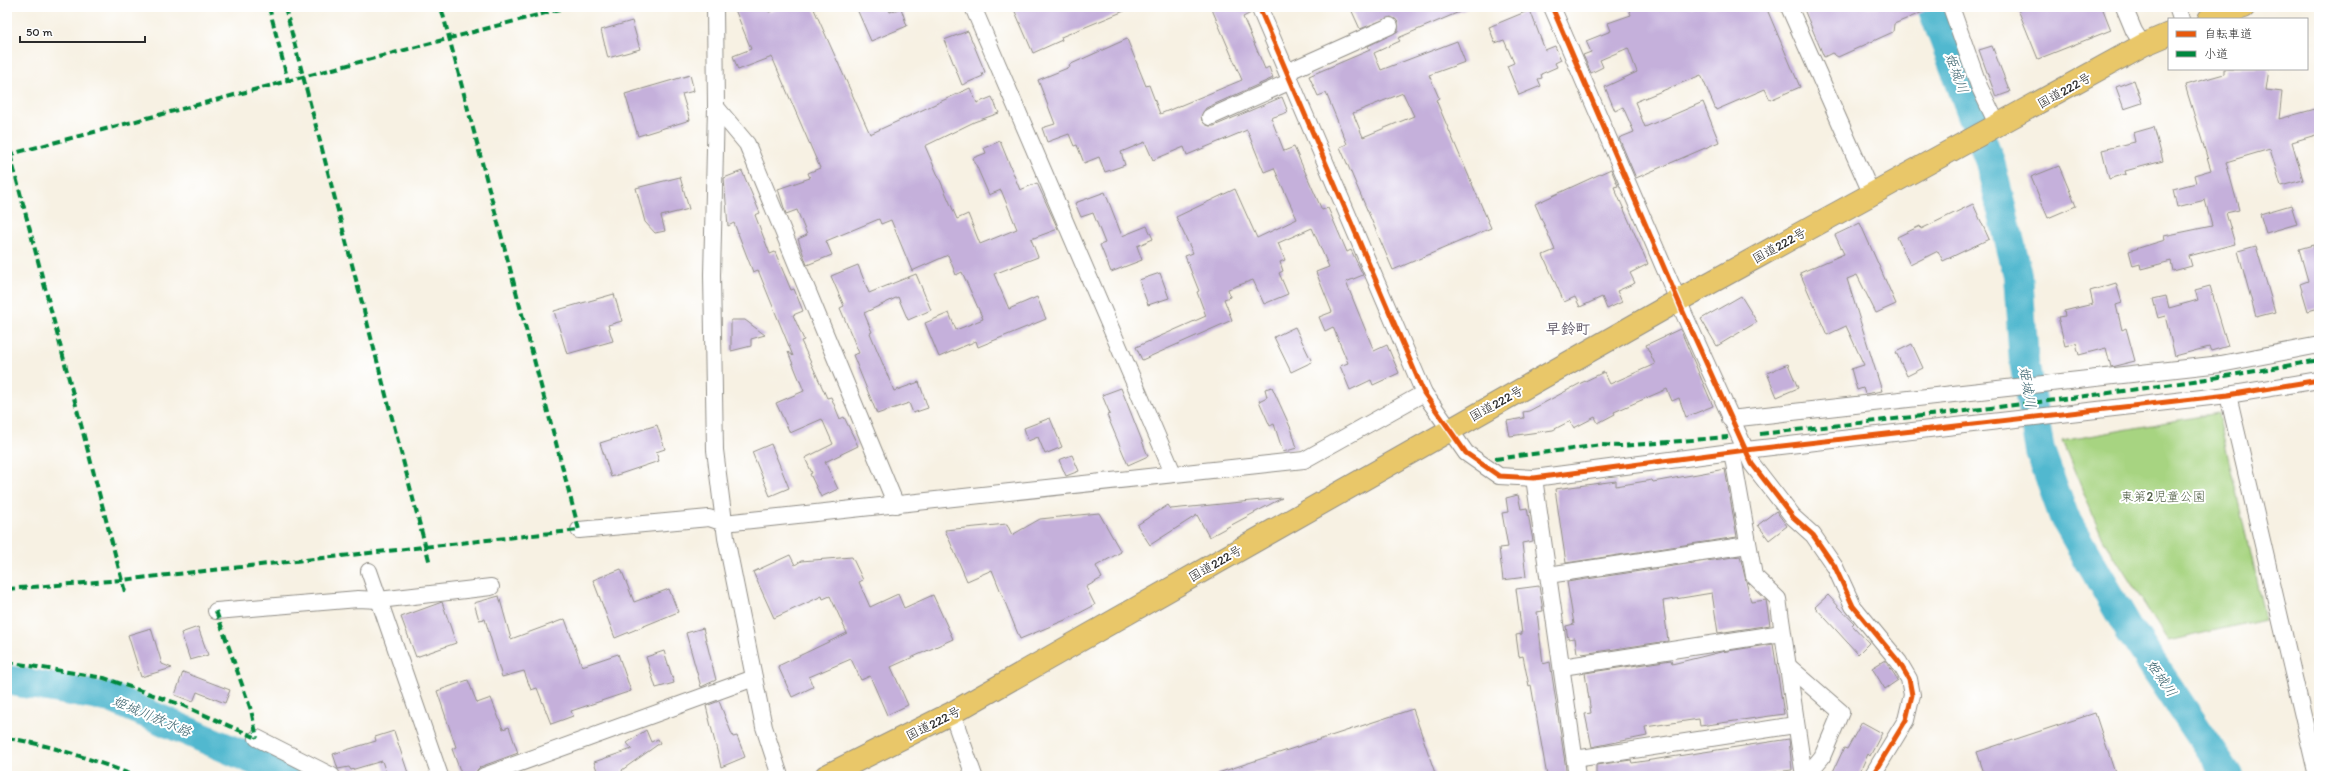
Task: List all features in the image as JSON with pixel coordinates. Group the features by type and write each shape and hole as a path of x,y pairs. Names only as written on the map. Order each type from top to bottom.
{"highway":[{"path":"2212,18 2244,7"},
{"name":"国道222号","path":"826,776 952,713 1449,429 1679,300 1965,145 2143,45 2168,34"}],"street":[{"path":"715,7 716,107 712,283 715,450 724,523 754,678 764,727 780,776"},
{"path":"972,7 1173,474"},
{"path":"1259,7 1424,393 1466,453 1499,476 1534,478 1739,451 2228,395 2319,380"},
{"path":"1552,7 1730,420 1739,451 1748,545 1754,576 1778,599 1795,725 1805,776"},
{"path":"1789,7 1872,195"},
{"path":"1951,7 1980,86 1998,126"},
{"path":"2124,7 2134,31 2143,45"},
{"path":"2178,7 2181,18"},
{"path":"1210,117 1390,26"},
{"path":"716,107 747,144 896,505"},
{"path":"1730,420 2221,364 2319,345"},
{"path":"579,530 710,518 724,523 1304,460 1424,393"},
{"path":"2228,395 2317,776"},
{"path":"1739,451 1752,464 1794,517 1813,535 1835,567 1853,606 1899,662 1909,680 1912,695 1906,720 1872,776"},
{"path":"1534,478 1577,776"},
{"path":"1548,575 1748,545"},
{"path":"369,571 440,776"},
{"path":"216,611 358,599 379,600 491,587"},
{"path":"1562,667 1782,633"},
{"path":"1787,666 1841,712 1822,757 1805,776"},
{"path":"484,776 754,678"},
{"path":"952,713 974,776"},
{"path":"1575,759 1795,725"},
{"path":"257,738 332,776"}],"green space":[{"name":"東第2児童公園","path":"2218,413 2265,619 2168,641 2103,539 2062,441"}],"building":[{"path":"734,7 767,7 769,12 782,7 813,7 870,134 970,88 977,103 992,97 999,113 974,122 925,146 957,219 968,214 980,244 1017,229 1001,190 989,195 973,158 986,153 984,148 1000,141 1020,190 1037,183 1058,229 1031,239 1038,257 994,274 1009,309 1037,297 1046,319 978,347 976,341 939,357 925,323 949,313 956,330 983,319 962,272 956,275 948,255 912,271 891,220 881,224 879,219 826,241 832,255 807,265 798,239 807,235 797,210 786,214 778,189 810,178 808,173 820,168 772,57 738,70 733,56 751,49"},
{"path":"856,7 888,7 890,12 901,8 907,26 871,41"},
{"path":"1013,7 1134,7 1061,37 1062,40 1033,53"},
{"path":"1211,7 1250,7 1251,13 1243,17 1265,69 1269,67 1273,78 1206,108 1201,116 1202,121 1209,126 1214,126 1282,97 1288,112 1271,118 1284,151 1294,147 1322,210 1328,208 1347,252 1351,250 1363,275 1346,282 1374,351 1387,345 1399,373 1373,385 1371,380 1350,390 1340,366 1348,363 1333,327 1325,331 1319,317 1332,312 1316,272 1329,267 1312,228 1278,243 1285,260 1280,262 1283,271 1279,273 1288,294 1264,304 1253,280 1228,289 1230,297 1224,299 1232,320 1142,360 1136,347 1206,316 1197,292 1199,291 1185,256 1193,253 1176,217 1235,189 1257,238 1297,219 1274,168 1264,172 1247,130 1187,155 1184,147 1153,160 1145,142 1121,152 1125,165 1105,172 1099,157 1084,163 1077,145 1074,146 1069,134 1047,142 1042,128 1055,124 1038,80 1070,67 1069,65 1127,39 1146,86 1149,85 1160,114 1242,80"},
{"path":"1350,7 1471,7 1398,38 1400,41 1374,53 1381,70 1457,41 1465,62 1429,75 1439,98 1436,100 1491,228 1393,270 1340,147 1347,144 1326,93 1318,96 1309,76 1370,50 1368,46 1398,31 1398,22 1391,17 1360,29","holes":["1403,93 1414,116 1363,137 1353,113"]},
{"path":"1628,7 1766,7 1800,87 1770,100 1765,89 1716,110 1701,75 1635,102 1645,127 1703,102 1719,142 1636,178 1619,138 1634,132 1623,107 1615,111 1605,87 1637,72 1628,48 1600,60 1603,67 1591,73 1583,55 1591,52 1586,41 1611,31 1608,23 1631,15"},
{"path":"1803,7 1935,7 1894,24 1893,32 1838,57 1832,53 1824,57"},
{"path":"2017,7 2102,7 2111,30 2038,59"},
{"path":"1530,10 1545,50 1555,46 1561,60 1555,63 1557,67 1541,74 1542,78 1538,79 1541,86 1519,95 1507,66 1514,63 1504,40 1495,43 1489,27"},
{"path":"632,21 640,49 608,58 601,30"},
{"path":"968,31 985,72 982,73 983,76 962,85 944,40"},
{"path":"1992,46 2010,92 1996,97 1979,50"},
{"path":"2224,70 2269,70 2266,90 2282,92 2279,119 2319,108 2319,134 2292,142 2303,180 2281,186 2270,149 2226,162 2239,210 2226,213 2235,244 2189,256 2192,266 2173,271 2171,261 2141,269 2140,264 2133,266 2129,251 2165,240 2164,236 2212,226 2205,200 2177,207 2173,189 2196,183 2194,175 2211,170 2185,85 2224,74"},
{"path":"690,75 694,91 682,94 690,120 638,136 625,94"},
{"path":"2134,80 2142,103 2124,109 2116,87"},
{"path":"2154,127 2163,161 2125,171 2126,174 2109,179 2102,150 2135,142 2133,133"},
{"path":"2059,166 2076,206 2048,218 2031,177"},
{"path":"1611,169 1618,186 1614,187 1648,264 1630,273 1635,283 1617,291 1622,302 1607,309 1602,297 1580,307 1575,297 1564,302 1543,255 1555,250 1535,204"},
{"path":"742,171 760,213 755,215 770,254 775,252 791,290 794,289 803,311 793,315 804,340 801,341 827,398 831,397 840,419 844,417 858,446 825,462 838,489 821,497 810,474 812,473 805,458 833,444 822,419 790,433 776,403 804,391 788,352 793,356 758,270 753,272 734,223 728,226 724,178"},
{"path":"680,177 689,209 661,216 665,231 655,233 645,222 636,188"},
{"path":"1105,192 1122,236 1147,226 1153,239 1137,246 1142,260 1111,272 1100,245 1105,243 1093,213 1081,217 1075,203"},
{"path":"1973,204 1989,239 1943,261 1938,251 1910,265 1897,237 1920,226 1921,229"},
{"path":"2291,205 2297,224 2266,233 2260,214"},
{"path":"1860,223 1896,304 1876,313 1857,275 1847,279 1882,391 1865,394 1863,388 1857,390 1851,369 1864,365 1846,326 1827,335 1800,273 1844,254 1835,235"},
{"path":"2313,245 2319,265 2319,308 2308,311 2300,284 2308,281 2299,249"},
{"path":"2256,246 2275,312 2256,317 2238,251"},
{"path":"858,265 869,293 916,274 931,310 908,320 898,297 864,313 872,332 870,333 894,391 919,382 928,408 913,413 909,403 877,414 853,355 859,353 840,308 844,306 831,276"},
{"path":"1160,273 1169,298 1148,305 1139,280"},
{"path":"2116,283 2122,303 2116,305 2122,330 2126,328 2135,361 2111,367 2106,348 2079,355 2076,343 2065,346 2058,317 2065,316 2064,311 2093,304 2090,291"},
{"path":"2210,286 2228,346 2211,351 2209,347 2175,356 2165,316 2158,318 2153,299 2166,296 2169,308 2198,300 2195,290"},
{"path":"614,294 622,321 608,325 613,341 567,354 554,311"},
{"path":"1741,296 1757,322 1717,346 1701,319"},
{"path":"731,320 745,320 765,335 751,339 751,346 731,351"},
{"path":"1295,327 1312,362 1291,372 1274,337"},
{"path":"1680,329 1713,406 1686,417 1679,398 1672,401 1667,389 1614,412 1615,414 1598,423 1595,417 1574,428 1570,421 1553,430 1510,436 1507,421 1524,418 1523,412 1529,411 1579,384 1604,372 1610,384 1655,364 1646,345"},
{"path":"1912,344 1923,368 1907,376 1896,352"},
{"path":"1788,364 1798,388 1777,397 1767,373"},
{"path":"1272,387 1292,431 1297,448 1283,452 1274,424 1270,426 1259,401 1267,397 1265,389"},
{"path":"1121,388 1148,456 1128,465 1107,415 1110,414 1102,395"},
{"path":"1050,418 1062,447 1045,454 1038,437 1028,441 1024,428"},
{"path":"657,425 665,449 656,452 659,461 611,477 600,443"},
{"path":"771,444 789,488 770,496 752,452"},
{"path":"1072,455 1079,471 1066,476 1059,460"},
{"path":"1725,469 1737,537 1566,563 1555,489 1616,481 1616,486 1652,480 1653,482"},
{"path":"1518,495 1521,509 1527,508 1533,541 1522,543 1526,577 1503,580 1499,548 1508,547 1502,513 1508,512 1506,498"},
{"path":"1282,498 1209,537 1197,515 1150,545 1137,525 1168,505 1171,509"},
{"path":"1776,511 1787,526 1769,540 1758,525"},
{"path":"1099,513 1121,552 1096,566 1102,578 1086,587 1095,605 1070,618 1020,639 992,570 967,581 945,530 1007,524 1012,535 1040,519"},
{"path":"790,555 795,565 801,561 852,557 863,580 859,582 870,607 898,594 904,608 933,595 953,639 891,667 908,705 887,715 870,676 861,680 851,659 809,677 813,687 792,697 778,666 847,633 830,596 823,599 822,596 774,618 753,572"},
{"path":"1740,556 1751,602 1766,600 1770,625 1718,633 1712,593 1663,601 1668,641 1582,654 1582,652 1577,653 1575,638 1568,639 1566,626 1574,624 1567,582"},
{"path":"621,569 634,602 669,589 678,612 615,638 593,580"},
{"path":"1539,586 1543,611 1537,612 1543,664 1550,662 1567,776 1547,776 1531,685 1529,686 1523,656 1519,657 1516,635 1522,634 1516,589"},
{"path":"1828,595 1854,623 1852,625 1869,643 1858,654 1815,607"},
{"path":"499,596 511,639 565,619 582,666 618,654 631,691 571,711 573,716 551,724 537,688 531,690 524,671 502,677 485,619 479,620 474,603"},
{"path":"442,602 456,643 416,657 401,617"},
{"path":"198,627 208,655 190,660 181,633"},
{"path":"151,628 162,664 172,668 141,677 128,635"},
{"path":"703,628 716,680 701,687 686,633"},
{"path":"1773,644 1784,714 1700,726 1699,719 1645,727 1647,736 1592,747 1585,714 1591,713 1585,673 1671,660 1672,664 1721,652"},
{"path":"664,651 674,683 656,688 646,657"},
{"path":"1885,660 1898,680 1885,689 1872,668"},
{"path":"183,672 230,690 225,703 197,692 193,702 175,695"},
{"path":"468,680 477,703 491,698 503,729 509,727 518,753 480,767 475,776 462,776 452,749 456,747 437,691"},
{"path":"719,701 733,737 737,736 745,757 721,767 706,706"},
{"path":"1413,709 1436,776 1218,776 1218,773"},
{"path":"2095,713 2116,776 1985,776 1977,752"},
{"path":"1862,722 1882,733 1870,756 1868,754 1858,776 1831,776 1844,748 1847,749"},
{"path":"646,730 651,742 658,739 660,743 622,770 624,776 599,776 594,762 632,749 627,743"},
{"path":"394,731 409,776 387,776 382,761 351,770 349,767 338,769 333,754 376,741 375,737"},
{"path":"1789,739 1792,770 1760,774 1760,776 1596,776 1596,765 1631,760 1632,763"}],"waterway":[{"name":"姫城川","path":"1932,7 1990,162 2018,275 2024,362 2040,451 2064,517 2129,629 2228,776"},
{"name":"姫城川放水路","path":"7,680 111,698 291,776"}],"marked path":[{"path":"269,7 288,81"},
{"path":"285,7 430,564"},
{"path":"7,589 122,580 579,530 441,7"},
{"path":"7,155 568,7"},
{"path":"7,143 125,592"},
{"path":"1760,434 2110,393 2319,360"},
{"path":"1495,459 1602,445 1621,446 1728,437"},
{"path":"216,611 251,710 257,738"},
{"path":"7,662 104,678 182,705 257,738"},
{"path":"7,738 72,754 135,776"}],"cycle path":[{"path":"1259,7 1424,393 1466,453 1499,476 1534,478 1746,450 2228,395 2319,380"},
{"path":"1552,7 1684,314 1752,464 1793,517 1813,535 1835,567 1853,606 1899,662 1909,679 1912,695 1906,720 1872,776"}],"district":[{"name":"早鈴町","path":"1568,329"}]}
